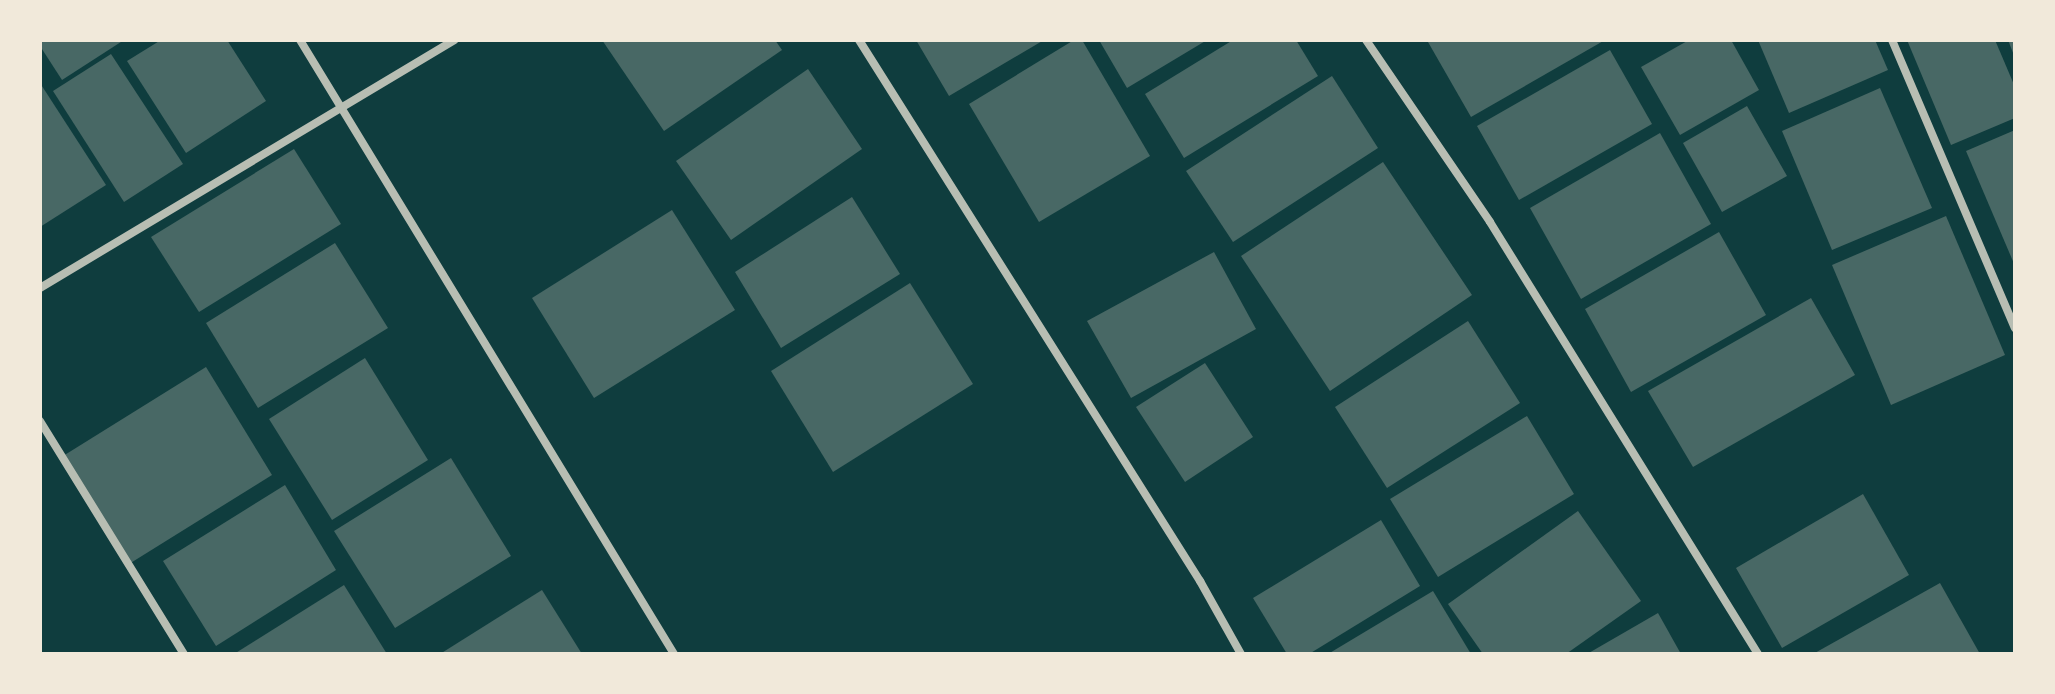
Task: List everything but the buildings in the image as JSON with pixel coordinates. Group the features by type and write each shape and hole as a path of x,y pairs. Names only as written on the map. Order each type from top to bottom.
{"street":[{"path":"300,40 674,654"},
{"path":"40,288 343,110 455,40"},
{"path":"859,40 1192,567 1241,654"},
{"path":"1366,40 1490,222 1758,654"},
{"path":"1892,40 2015,328"},
{"path":"40,421 184,654"}]}
